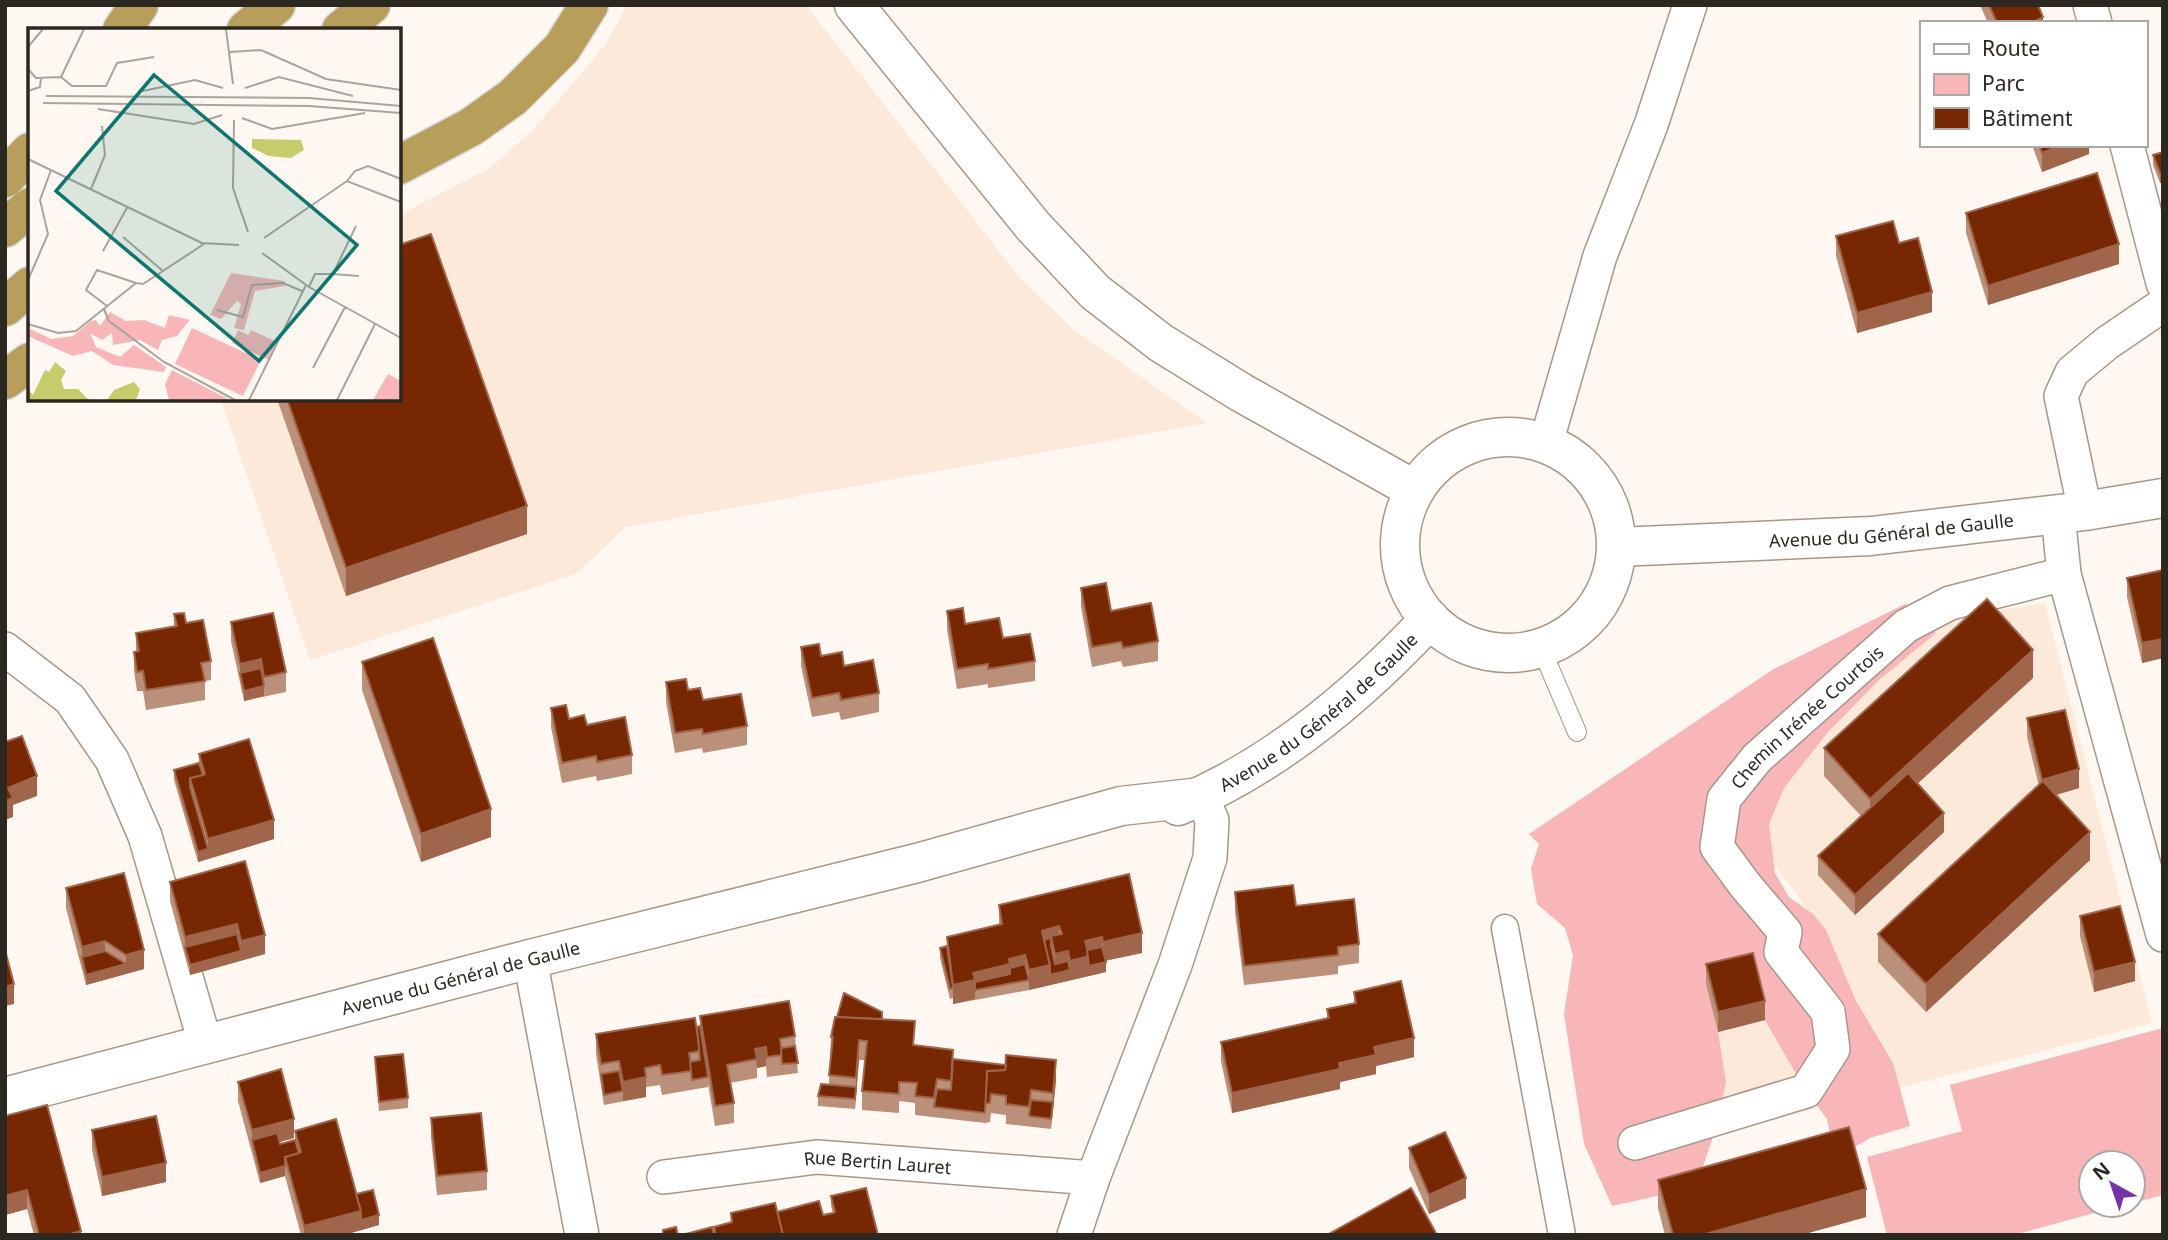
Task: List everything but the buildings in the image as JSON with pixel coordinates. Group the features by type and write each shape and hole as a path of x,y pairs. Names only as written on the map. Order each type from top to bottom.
{"highway":[{"path":"122,28 139,5"},
{"path":"248,28 276,5"},
{"path":"343,28 371,5"},
{"path":"401,165 471,127 513,97 562,48 589,5"},
{"path":"5,178 28,154"},
{"path":"5,228 28,209"},
{"path":"5,307 28,288"},
{"path":"5,380 28,363"}],"main road":[{"path":"854,5 1032,226 1095,292 1161,343 1242,393 1415,490"},
{"path":"1517,437 1546,443 1575,459 1598,484 1613,514 1617,547 1613,574 1602,599 1586,620 1565,636 1541,648 1517,652 1481,649 1448,635 1430,619 1413,597 1403,571 1400,543 1404,516 1415,490 1434,466 1458,449 1487,439 1517,437"},
{"name":"Avenue du Général de Gaulle","path":"1617,547 1871,536 2072,512 2163,498"},
{"name":"Avenue du Général de Gaulle","path":"5,1097 530,959 917,863 1121,806 1201,797 1277,755 1354,692 1430,619"}],"street":[{"path":"1546,443 1600,256 1651,125 1690,5"},
{"path":"2128,147 2163,283"},
{"path":"2163,305 2107,343 2072,372 2061,396 2072,512 2064,574 2163,935"},
{"name":"Chemin Irénée Courtois","path":"1635,1143 1806,1091 1833,1049 1828,1012 1781,952 1784,932 1717,847 1724,799 1758,758 1906,625 1950,603 2064,574"},
{"path":"5,649 71,699 113,760 145,836 206,1045"},
{"path":"1074,1235 1093,1178 1175,965 1210,859 1212,820 1201,797"},
{"path":"1505,928 1562,1235"},
{"path":"530,959 582,1235"},
{"name":"Rue Bertin Lauret","path":"664,1177 817,1157 1093,1178"}],"lane":[{"path":"1541,648 1577,732"}],"shaded area":[{"path":"627,5 806,5 1021,279 1074,330 1207,423 626,527 576,574 310,660 222,401 401,401 401,214 490,168 534,129 606,44"},
{"path":"2045,603 2152,1023 1722,1133 1685,980 1832,946 1801,900 1741,822 1748,800 1936,627 1964,616"}],"green space":[{"path":"1905,604 1936,633 1879,680 1828,732 1784,788 1769,824 1775,873 1789,897 1813,914 1826,930 1856,1001 1893,1063 1910,1126 1870,1138 1835,1159 1827,1119 1806,1091 1765,1020 1753,973 1707,984 1726,1082 1716,1128 1700,1175 1675,1192 1612,1206 1584,1144 1564,1014 1573,955 1565,928 1537,904 1531,869 1539,844 1529,834 1772,670"},
{"path":"2163,1028 2163,1195 2147,1199 2147,1149 2077,1149 2077,1218 2014,1235 1887,1235 1867,1157 1962,1131 1950,1085"}]}
